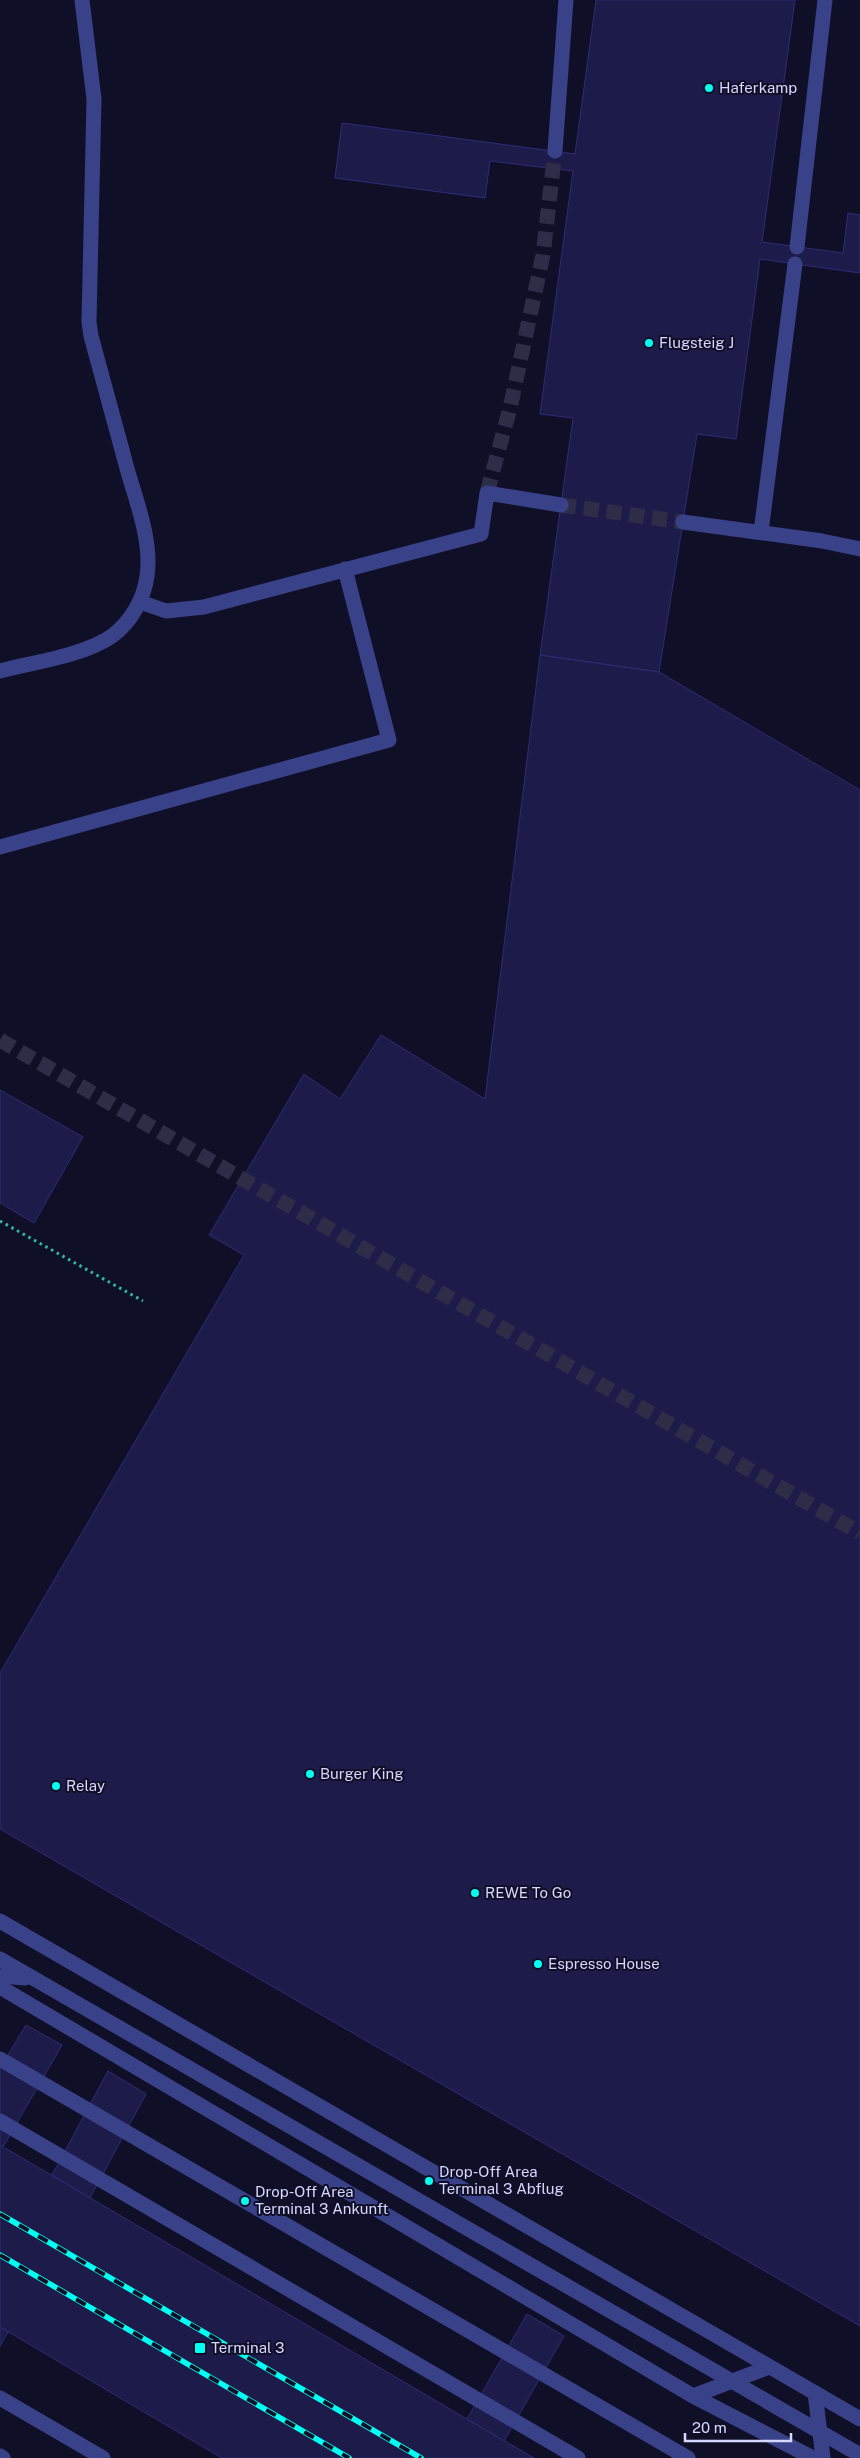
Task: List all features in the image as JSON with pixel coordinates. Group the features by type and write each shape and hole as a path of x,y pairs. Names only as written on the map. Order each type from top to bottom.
{"lane":[{"path":"0,671 86,648 112,636 130,620 140,602 147,576 144,537 89,322 94,98 82,0"},
{"path":"555,152 566,0"},
{"path":"797,247 825,0"},
{"path":"761,532 795,264"},
{"path":"140,602 159,610 180,611 481,534 487,493 561,505"},
{"path":"683,522 822,541 860,550"},
{"path":"0,847 389,740 346,569"},
{"path":"0,1921 860,2419"},
{"path":"0,1959 860,2455"},
{"path":"0,1976 23,1977 43,1984"},
{"path":"0,1987 693,2396 813,2458"},
{"path":"0,2059 688,2458"},
{"path":"0,2121 578,2458"},
{"path":"693,2396 769,2367"},
{"path":"815,2393 823,2458"},
{"path":"0,2398 103,2458"}],"path":[{"path":"0,1221 143,1301"}],"building":[{"name":"Flugsteig J","path":"596,0 795,0 762,242 843,253 848,213 860,215 860,273 760,259 736,439 697,434 659,672 540,655 573,418 540,414 573,171 490,161 485,198 335,178 342,123 575,154"},
{"path":"540,655 659,672 860,790 860,2326 0,1829 0,1673 244,1255 209,1235 304,1074 340,1099 381,1035 485,1099"},
{"path":"0,1090 83,1137 34,1223 0,1203"},
{"path":"26,2025 62,2045 3,2147 0,2145 0,2068"},
{"path":"108,2071 146,2094 90,2198 52,2175"},
{"path":"0,2145 534,2458 222,2458 0,2327"},
{"path":"527,2314 564,2336 504,2441 467,2419"},
{"path":"0,2327 8,2332 0,2346"}],"tunnel":[{"path":"487,493 510,408 543,255 555,151"},
{"path":"561,505 683,522"},
{"path":"0,1040 860,1533"}],"railway":[{"path":"0,2214 421,2458"},
{"path":"0,2255 349,2458"}],"place":[{"name":"Haferkamp","path":"709,88"},
{"name":"Flugsteig J","path":"649,343"},
{"name":"Burger King","path":"310,1774"},
{"name":"Relay","path":"56,1786"},
{"name":"REWE To Go","path":"475,1893"},
{"name":"Espresso House","path":"538,1964"},
{"name":"Drop-Off Area Terminal 3 Abflug","path":"429,2181"},
{"name":"Drop-Off Area Terminal 3 Ankunft","path":"245,2201"},
{"name":"Terminal 3","path":"200,2348"}]}
